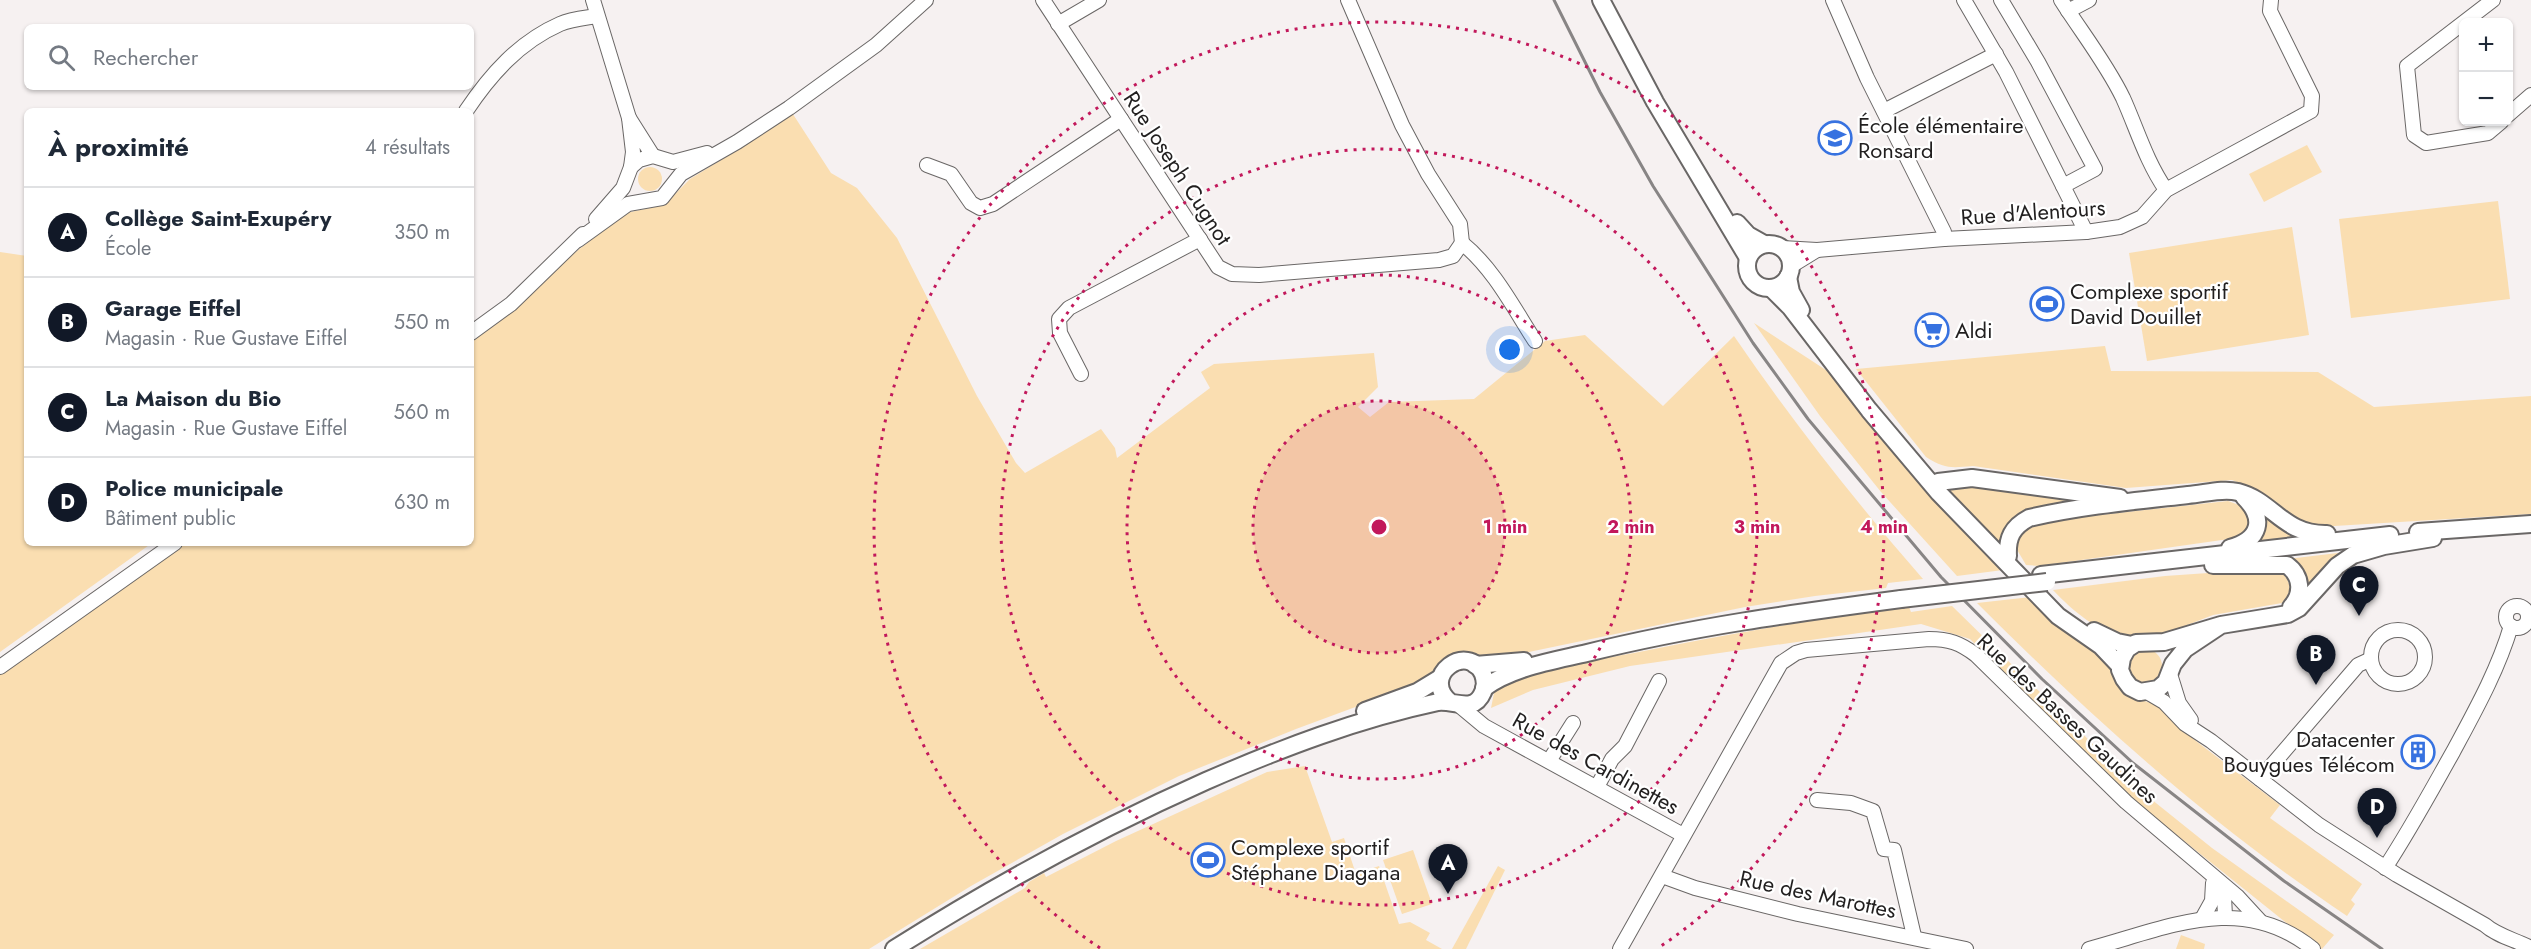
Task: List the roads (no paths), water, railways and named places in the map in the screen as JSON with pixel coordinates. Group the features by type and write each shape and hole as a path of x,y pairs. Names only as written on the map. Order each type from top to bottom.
{"main road":[{"path":"1601,0 1655,102 1749,258"},
{"path":"1608,0 1666,108 1725,204 1745,232 1764,244"},
{"path":"1789,272 1780,285 1771,288 1761,286 1752,279 1748,270 1749,258 1755,249 1764,244 1773,244 1782,248 1789,256 1789,272 1798,307 1871,402 1938,482 2053,602 2073,619 2111,640 2132,645"},
{"path":"1771,288 1792,309 1863,403 1939,493 2058,616 2101,646 2120,666"},
{"path":"1938,482 1972,478 2145,500"},
{"path":"2008,556 2007,544 2011,534 2029,518 2145,500 2228,491 2249,497 2294,528 2307,534 2531,532"},
{"path":"2044,578 2232,548 2249,540 2258,528 2257,515 2250,503 2239,493"},
{"path":"2164,560 2531,524"},
{"path":"881,949 994,880 1152,798 1271,746 1417,692 1440,678 1452,663 1466,661 1476,665 1526,660 1710,618 2044,578 2197,565 2430,534"},
{"path":"2221,625 2188,646 2162,687 2147,692 2138,691 2128,686 2122,676 2120,666 2124,653 2132,645 2142,641 2167,642 2221,625 2288,615 2299,608 2337,566 2353,555 2430,534"},
{"path":"2197,565 2287,565 2299,579 2300,592 2294,605 2278,616"},
{"path":"894,949 1015,876 1092,835 1186,790 1336,729 1432,703 1469,705 1482,692 1513,673 1666,634 1898,595"},
{"path":"2155,643 2166,652 2170,672"},
{"path":"1476,665 1484,675 1482,692"},
{"path":"1440,678 1442,692 1455,704"}],"street":[{"path":"474,331 511,304 578,240 620,192 629,173 633,152 629,118 593,0"},
{"path":"578,240 621,208 633,202 658,199 667,193 681,174 737,142 866,52 926,0"},
{"name":"Rue Joseph Cugnot","path":"1043,0 1218,267 1232,274 1245,275 1439,260 1453,256 1462,243"},
{"path":"1058,24 1099,0"},
{"path":"1348,0 1402,125 1428,174 1460,224 1462,243 1478,256 1501,287 1535,341"},
{"path":"1833,0 1884,111 1944,232 1944,239"},
{"path":"1964,0 1996,54 2086,232"},
{"path":"2001,0 2038,62 2095,169 2063,186"},
{"path":"2089,0 2065,5 2110,73 2124,100 2148,161 2166,190"},
{"name":"Rue d'Alentours","path":"1782,248 1817,250 1944,239 2086,232 2120,227 2142,217 2166,190 2311,111 2312,96 2270,11 2271,0"},
{"path":"2493,0 2407,66 2414,135 2426,143 2488,133 2496,126"},
{"path":"468,108 484,85 513,54 562,23 597,16"},
{"path":"1884,111 1996,54"},
{"path":"2513,111 2531,95"},
{"path":"629,118 658,158 672,172 671,187"},
{"path":"927,165 951,174 970,203 980,208 993,204 1121,119"},
{"path":"644,200 632,192 629,173 642,158 679,161 737,142"},
{"path":"1081,374 1060,333 1059,319 1069,308 1200,239"},
{"name":"Rue d'Alentours","path":"1789,272 1817,250"},
{"path":"0,667 171,546"},
{"path":"2385,867 2426,801 2471,718 2503,654 2511,626 2517,628 2524,625 2529,614"},
{"path":"2394,630 2402,630 2417,637 2425,652 2424,667 2407,683 2390,683 2377,674 2371,659 2374,644 2379,637 2394,630"},
{"name":"Rue des Basses Gaudines","path":"1620,949 1780,663 1806,650 1947,639 1965,647 1976,656 2126,802 2211,878 2237,896 2260,921 2289,932 2313,949"},
{"path":"2260,779 2358,665 2371,659"},
{"path":"2170,672 2179,703 2211,741"},
{"path":"1597,788 1612,759 1626,746 1659,681"},
{"name":"Rue des Cardinettes","path":"1482,692 1481,710 1489,728"},
{"path":"2147,692 2164,702 2185,724 2211,741 2319,825 2385,867 2485,925 2493,933 2506,935 2531,948"},
{"name":"Rue des Cardinettes","path":"1455,704 1489,728 1683,836"},
{"path":"1549,762 1573,723"},
{"path":"1816,800 1851,803 1873,811 1884,849 1894,850 1914,936"},
{"name":"Rue des Marottes","path":"1662,876 1695,888 1787,911 1914,936 1966,949"},
{"path":"2211,878 2224,896 2230,916"},
{"path":"2202,919 2212,901 2211,878"},
{"path":"2230,916 2237,896"},
{"path":"2090,949 2202,919 2230,916 2260,921"}],"railway":[{"path":"1554,0 1600,92 1653,186 1753,343 1808,419 1941,577 2042,679 2133,763 2284,881 2382,949"}],"place":[{"name":"École élémentaire Ronsard","path":"1835,138"},
{"name":"Complexe sportif David Douillet","path":"2047,304"},
{"name":"Aldi","path":"1932,330"},
{"name":"La Maison du Bio","path":"2359,616"},
{"name":"Garage Eiffel","path":"2316,685"},
{"name":"Datacenter Bouygues Télécom","path":"2418,752"},
{"name":"Police municipale","path":"2377,838"},
{"name":"Complexe sportif Stéphane Diagana","path":"1208,860"},
{"name":"Collège Saint-Exupéry","path":"1448,894"}]}
